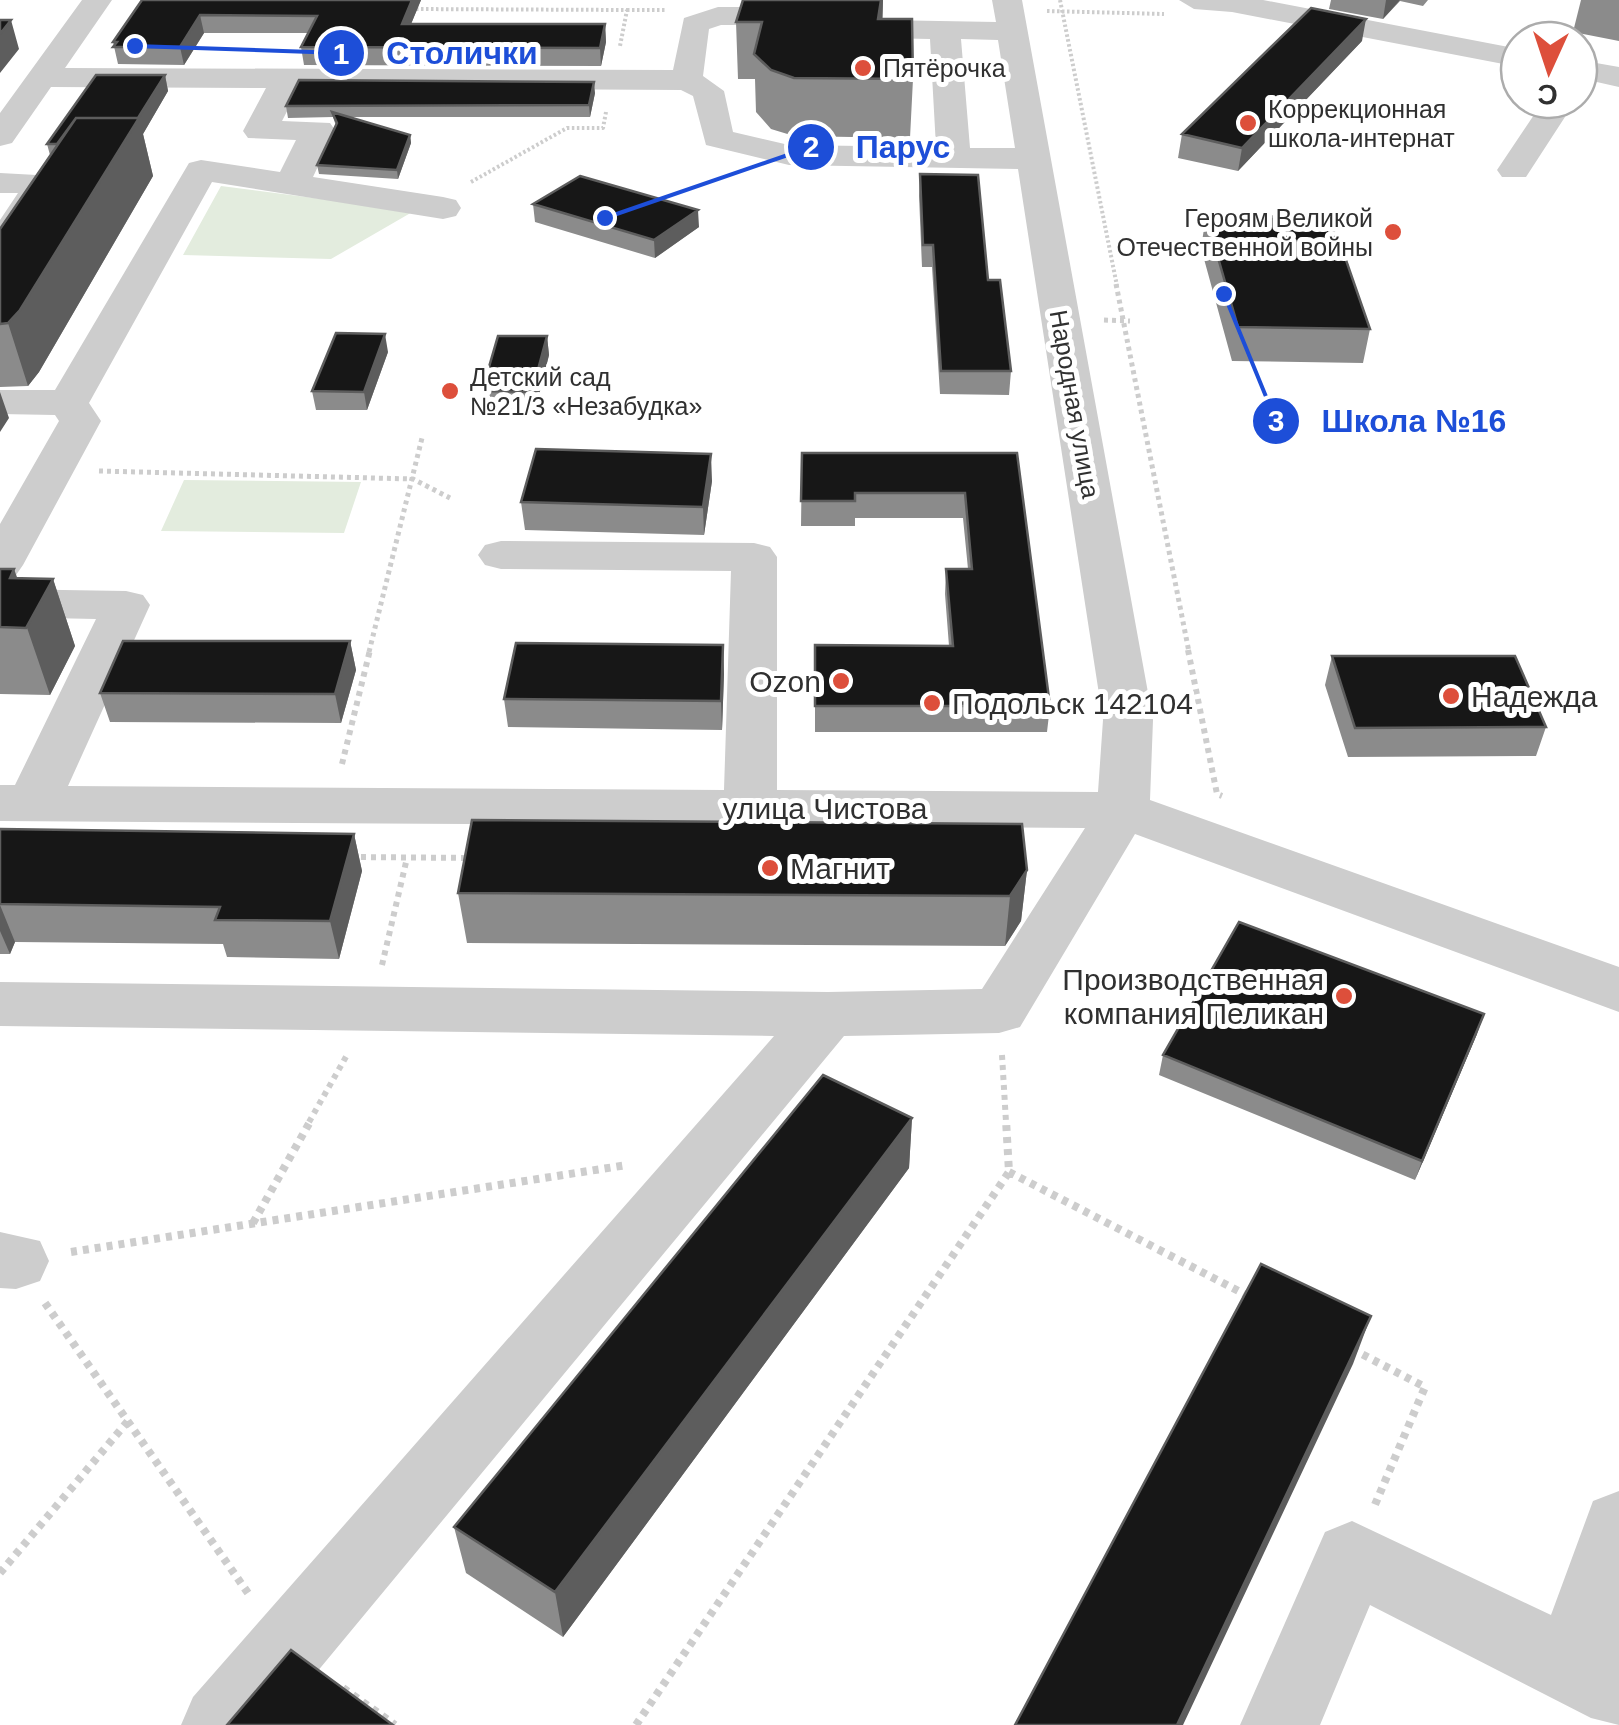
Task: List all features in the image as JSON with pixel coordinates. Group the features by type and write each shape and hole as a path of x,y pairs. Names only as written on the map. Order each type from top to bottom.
{"street":[{"path":"0,136 97,0"},
{"path":"1181,7 1232,3 1499,54"},
{"path":"687,80 695,24 718,16 835,16 882,29 945,30 1009,14"},
{"name":"Народная улица","path":"1009,14 1128,720 1123,810"},
{"path":"945,30 954,158"},
{"path":"42,78 687,80 708,91 718,138 789,156 1033,159"},
{"path":"287,78 260,131 318,130 292,184"},
{"path":"1514,170 1547,120"},
{"path":"68,402 221,138"},
{"path":"202,170 443,208"},
{"path":"0,183 43,183 0,247"},
{"path":"0,402 68,402"},
{"path":"0,565 80,421 68,402"},
{"path":"501,555 754,557 750,807"},
{"path":"0,603 126,604 16,804"},
{"name":"улица Чистова","path":"16,804 1123,810 1619,990"},
{"path":"0,1004 828,1014 999,1012 1123,810"},
{"path":"221,1725 828,1014"},
{"path":"1280,1725 1352,1557 1596,1679 1619,1526"}],"path":[{"path":"1060,0 1217,794 1235,800"},
{"path":"1009,14 1181,7"},
{"path":"342,766 422,438"},
{"path":"53,470 412,479 450,498"},
{"path":"349,858 485,858"},
{"path":"636,1725 1009,1172 999,1012"},
{"path":"394,1725 286,1648 128,1421 8,1260 710,1152"},
{"path":"1009,1172 1255,1299"},
{"path":"1340,1343 1425,1387 1352,1557"},
{"path":"0,1573 128,1421"}],"shaded area":[{"path":"221,186 414,211 331,259 183,255"},
{"path":"184,480 361,482 344,533 161,531"}],"building":[{"path":"142,0 412,0 402,24 605,24 600,48 301,47 317,16 200,15 180,47 113,47"},
{"path":"743,0 881,0 878,19 912,19 913,79 794,78 771,70 754,54 762,22 736,22"},
{"path":"1311,8 1366,19 1242,148 1182,134"},
{"path":"0,20 11,20 0,34"},
{"path":"96,75 165,75 138,118 76,118 57,144 47,144"},
{"path":"299,80 594,82 589,105 286,106"},
{"path":"332,112 410,135 397,170 317,165 337,123"},
{"path":"76,118 139,118 20,310 8,323 0,324 0,229"},
{"path":"920,174 978,175 988,280 1000,280 1011,371 941,371 933,245 923,245"},
{"path":"580,176 698,210 654,240 533,204"},
{"path":"1206,216 1331,217 1370,329 1238,327"},
{"path":"336,333 385,334 364,392 312,391"},
{"path":"498,336 547,336 532,392 482,391"},
{"path":"536,449 711,454 703,507 521,502"},
{"path":"802,453 1017,453 1050,706 815,706 815,645 953,646 946,569 972,569 965,493 855,493 855,501 801,501"},
{"path":"0,569 14,569 10,578 53,579 26,628 0,627"},
{"path":"123,641 350,641 335,694 100,693"},
{"path":"516,643 723,645 721,701 504,699"},
{"path":"1332,656 1515,656 1546,727 1355,728"},
{"path":"472,820 1022,824 1027,870 1010,896 458,893"},
{"path":"0,829 354,834 330,921 215,920 220,907 0,904"},
{"path":"1239,922 1484,1014 1422,1161 1163,1055"},
{"path":"823,1075 912,1118 555,1592 454,1527"},
{"path":"1261,1264 1371,1316 1177,1725 1015,1725"},
{"path":"291,1650 393,1725 227,1725"}],"place":[{"name":"Столички","path":"135,46"},
{"name":"Пятёрочка","path":"863,68"},
{"name":"Коррекционная школа-интернат","path":"1248,123"},
{"name":"Парус","path":"605,218"},
{"name":"Героям Великой Отечественной войны","path":"1393,232"},
{"name":"Школа №16","path":"1224,294"},
{"name":"Детский сад №21/3 «Незабудка»","path":"450,391"},
{"name":"Ozon","path":"841,681"},
{"name":"Надежда","path":"1451,696"},
{"name":"Подольск 142104","path":"932,703"},
{"name":"Магнит","path":"770,868"},
{"name":"Производственная компания Пеликан","path":"1344,996"}]}
